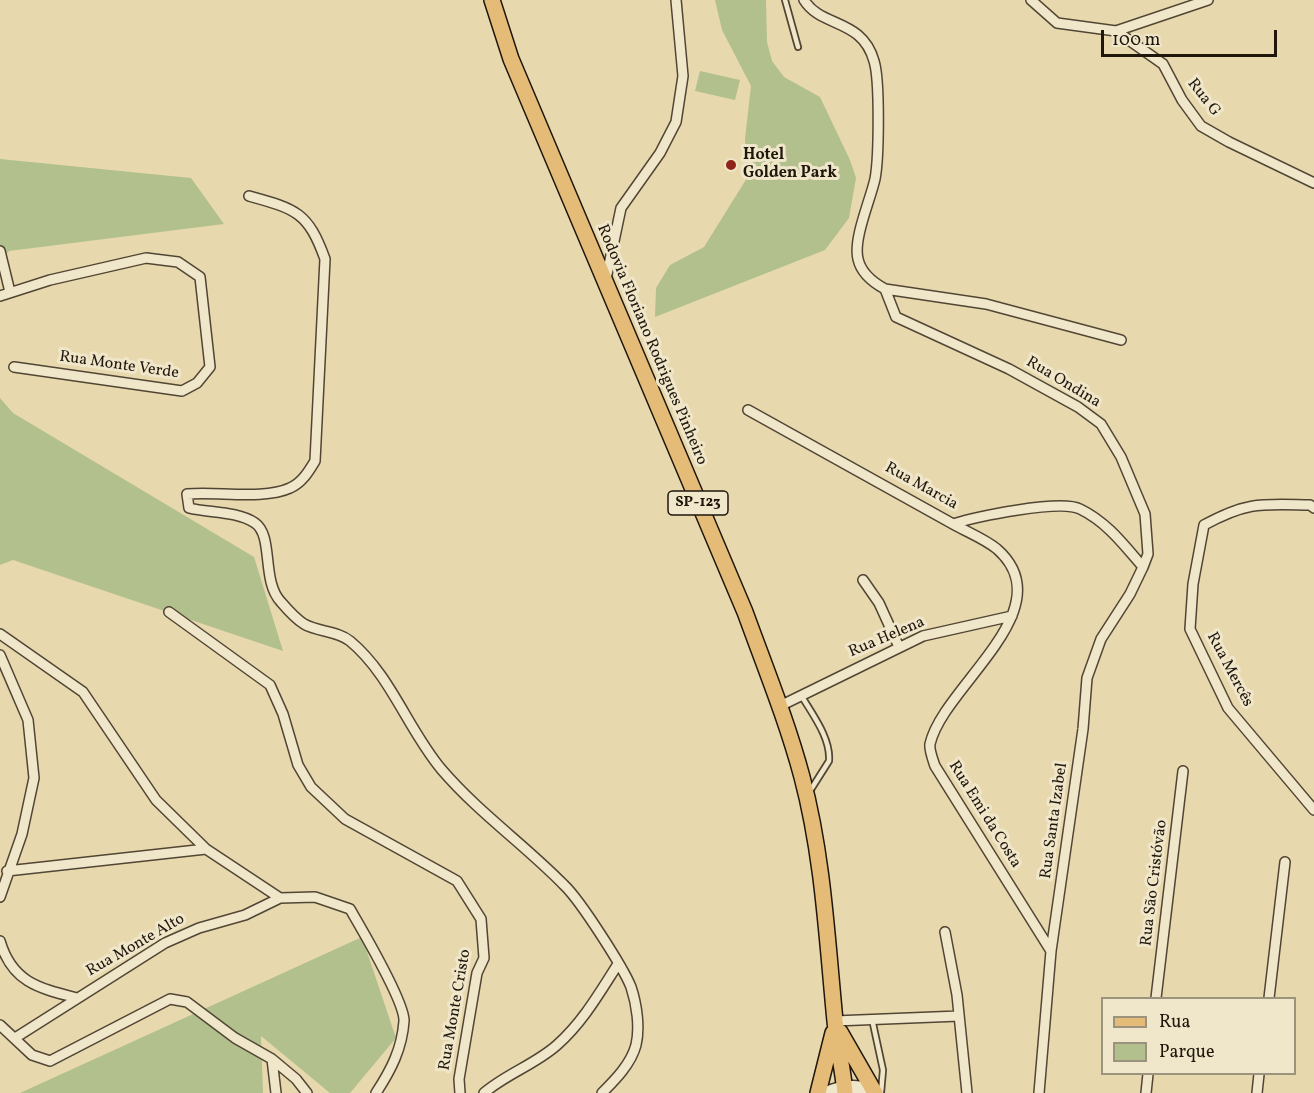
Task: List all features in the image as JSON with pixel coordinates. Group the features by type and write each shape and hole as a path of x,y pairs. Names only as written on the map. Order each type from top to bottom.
{"main road":[{"name":"Rodovia Floriano Rodrigues Pinheiro","path":"492,0 511,59 745,612 780,706 806,797 828,925 835,1023 845,1091"},
{"path":"818,1093 835,1023"},
{"path":"835,1023 874,1093"}],"street":[{"path":"605,283 621,208 660,153 675,123 684,75 676,0"},
{"name":"Rua Ondina","path":"804,0 808,7 825,17 852,28 863,40 874,61 878,115 875,177 858,245 858,259 863,271 885,289 896,317 1010,369 1078,407 1101,424 1121,457 1145,514 1148,554 1143,567"},
{"path":"1031,0 1058,23 1116,31 1208,0"},
{"name":"Rua G","path":"1116,31 1163,64 1182,100 1201,126 1314,183"},
{"path":"249,196 282,205 303,215 318,240 325,259 315,461 306,475 290,488 263,492 187,494 189,508 234,516 256,524 263,534 268,580 279,601 305,624 348,639 369,658 410,727 442,770 496,825 566,886 631,987 638,1028 635,1048 621,1074 602,1093"},
{"path":"0,251 10,292 0,296"},
{"name":"Rua Monte Verde","path":"10,292 146,258 177,262 200,277 210,368 197,383 182,392 14,367"},
{"path":"885,289 986,304 1121,340"},
{"name":"Rua Marcia","path":"748,410 953,524 978,516 1018,510 1077,507 1109,528 1143,567"},
{"name":"Rua Mercês","path":"1314,508 1251,504 1228,512 1204,525 1193,584 1190,629 1228,708 1314,810"},
{"name":"Rua Emi da Costa","path":"953,524 997,549 1012,568 1018,602 1006,628 941,718 929,746 935,766 1051,951"},
{"name":"Rua Santa Izabel","path":"1039,1093 1051,951 1083,729 1087,678 1101,639 1130,594 1143,567"},
{"path":"863,580 879,603 899,647"},
{"name":"Rua Monte Cristo","path":"169,612 270,685 283,714 298,765 311,787 345,819 457,881 481,919 484,958 477,973 459,1079 460,1093"},
{"name":"Rua Helena","path":"780,706 923,636 1012,616"},
{"path":"0,634 83,692 156,800 206,849 280,898 315,897 350,909 379,959 404,1018 395,1064 376,1093"},
{"path":"0,655 28,720 34,778 22,834 0,897"},
{"name":"Rua São Cristóvão","path":"1156,997 1183,771"},
{"path":"7,872 206,849"},
{"path":"1269,997 1285,862"},
{"name":"Rua Monte Alto","path":"15,1038 165,943 199,927 245,915 280,898"},
{"path":"945,932 959,1016 967,1093"},
{"path":"0,941 9,965 21,977 52,991 76,998"},
{"path":"484,1093 498,1081 556,1046 592,1006 618,964"},
{"path":"0,1025 32,1055 50,1061 100,1038 170,999 187,1002 235,1038 272,1059 296,1079 307,1093"},
{"path":"835,1023 872,1019 959,1016"},
{"path":"272,1059 276,1093"},
{"path":"1146,1093 1148,1075"},
{"path":"1257,1093 1259,1075"},
{"path":"826,1093 867,1088 874,1093"}],"lane":[{"path":"785,0 798,47"},
{"path":"801,695 822,733 829,756 829,761 806,797"},
{"path":"872,1019 882,1070 881,1093"}],"green space":[{"path":"715,0 766,0 767,42 772,61 784,77 820,97 850,160 856,178 849,218 825,250 655,317 656,288 670,265 704,247 747,178 745,139 751,86 722,30"},
{"path":"700,71 740,80 735,100 695,91"},
{"path":"0,159 191,178 224,224 9,251 0,261"},
{"path":"0,398 13,413 254,557 283,651 13,560 0,565"},
{"path":"362,937 396,1038 350,1093 330,1093 261,1036 263,1093 20,1093"}],"place":[{"name":"Hotel Golden Park","path":"731,165"}]}
